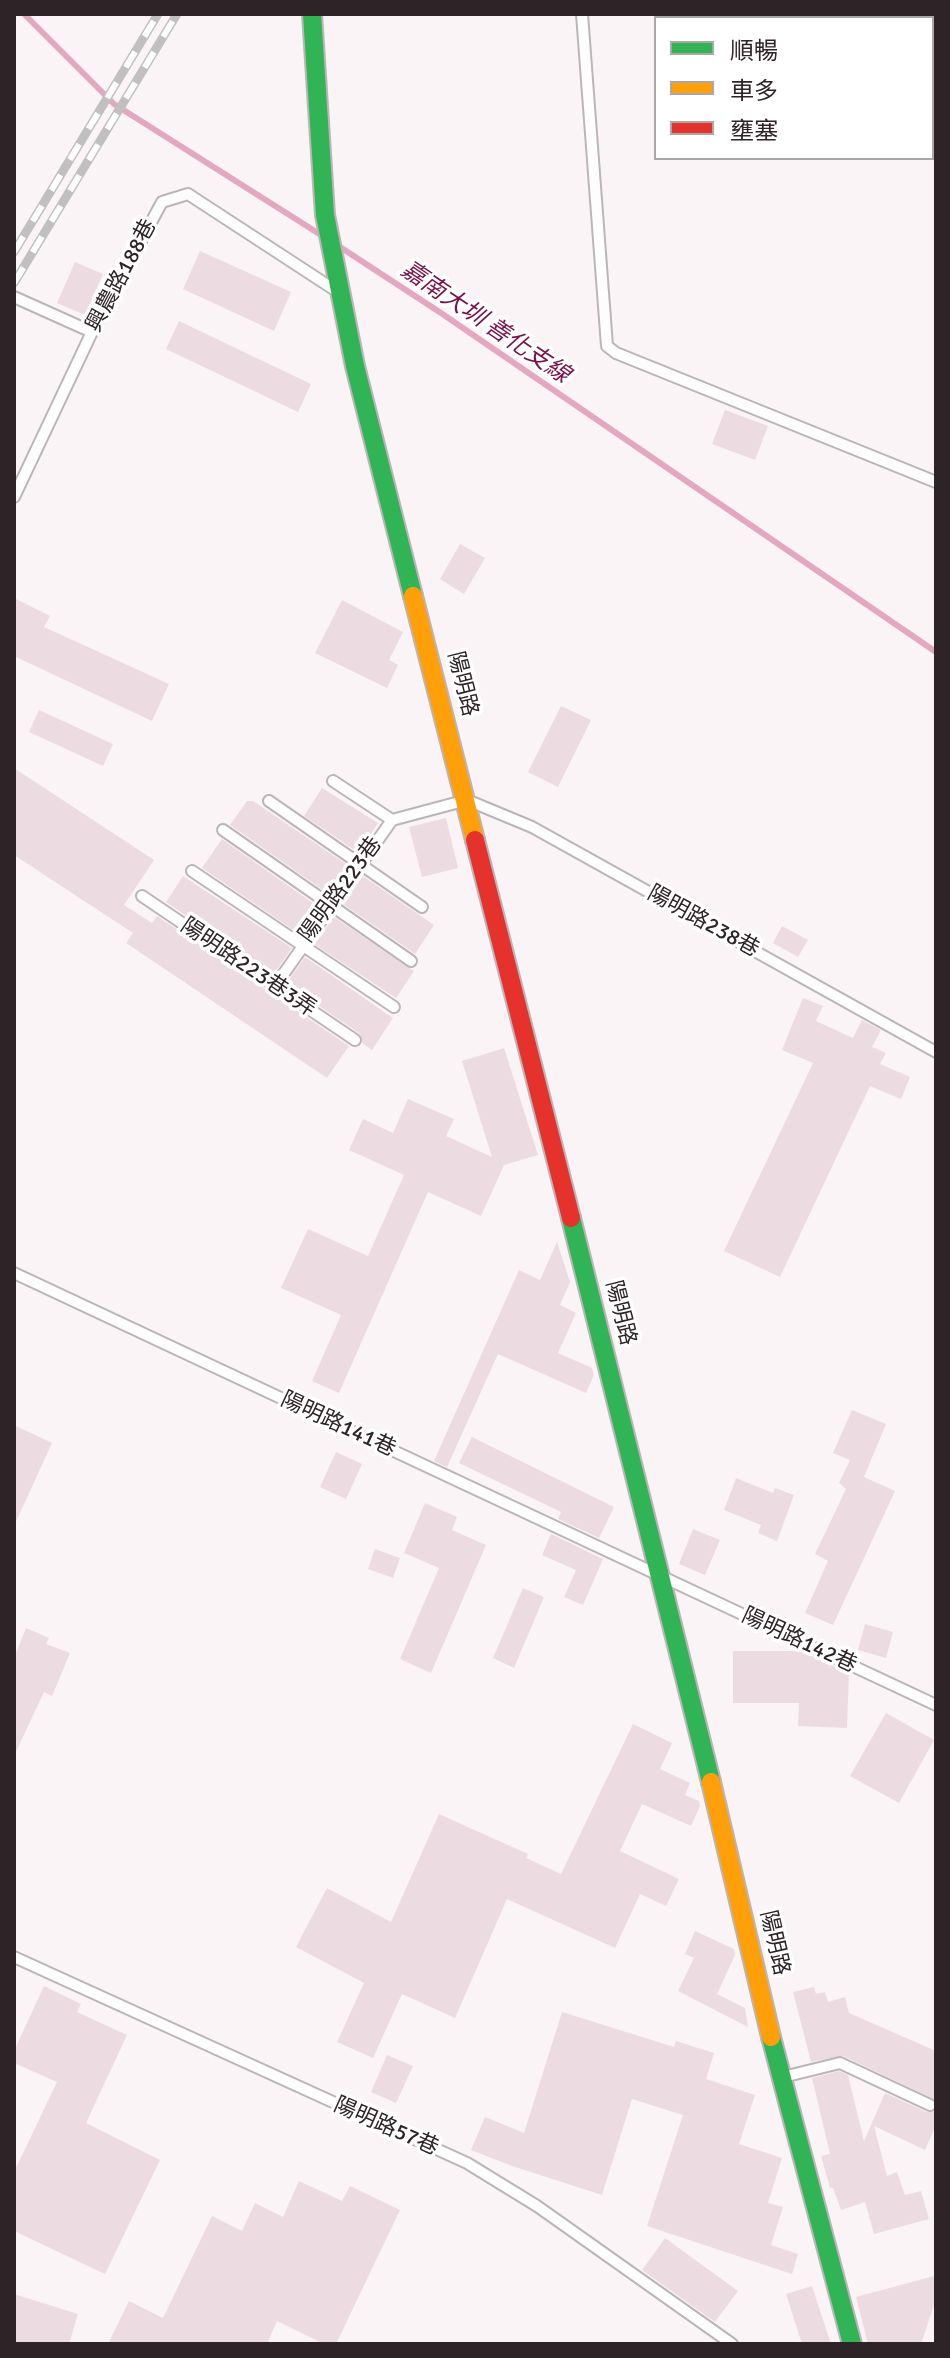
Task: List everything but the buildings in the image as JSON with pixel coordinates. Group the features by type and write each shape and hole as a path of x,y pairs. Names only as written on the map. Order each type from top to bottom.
{"street":[{"name":"陽明路","path":"312,14 325,215 355,366 662,1578 781,2078 852,2344"}],"lane":[{"path":"582,14 607,346 616,353 936,482"},
{"name":"興農路188巷","path":"14,497 92,332 162,202 188,194 340,294"},
{"path":"14,297 92,332"},
{"path":"333,781 392,820"},
{"name":"陽明路223巷","path":"275,986 392,820 467,800"},
{"name":"陽明路238巷","path":"467,800 532,827 936,1052"},
{"path":"269,801 422,907"},
{"path":"223,830 411,961"},
{"path":"192,871 394,1007"},
{"name":"陽明路223巷3弄","path":"142,896 355,1040"},
{"name":"陽明路141巷","path":"14,1273 662,1578"},
{"name":"陽明路142巷","path":"662,1578 936,1705"},
{"name":"陽明路57巷","path":"14,1957 467,2163 537,2206 732,2344"},
{"path":"781,2078 840,2063 930,2105"}],"waterway":[{"name":"嘉南大圳 善化支線","path":"24,14 114,104 321,235"},
{"name":"嘉南大圳 善化支線","path":"340,247 936,652"}],"railway":[{"path":"14,252 158,14"},
{"path":"14,283 177,14"}],"traffic: fast":[{"path":"312,14 325,215 355,366 413,596"},
{"path":"571,1218 711,1782"},
{"path":"771,2037 852,2344"}],"traffic: slow":[{"path":"413,596 475,840"},
{"path":"711,1782 771,2037"}],"traffic: jam":[{"path":"475,840 571,1218"}]}
